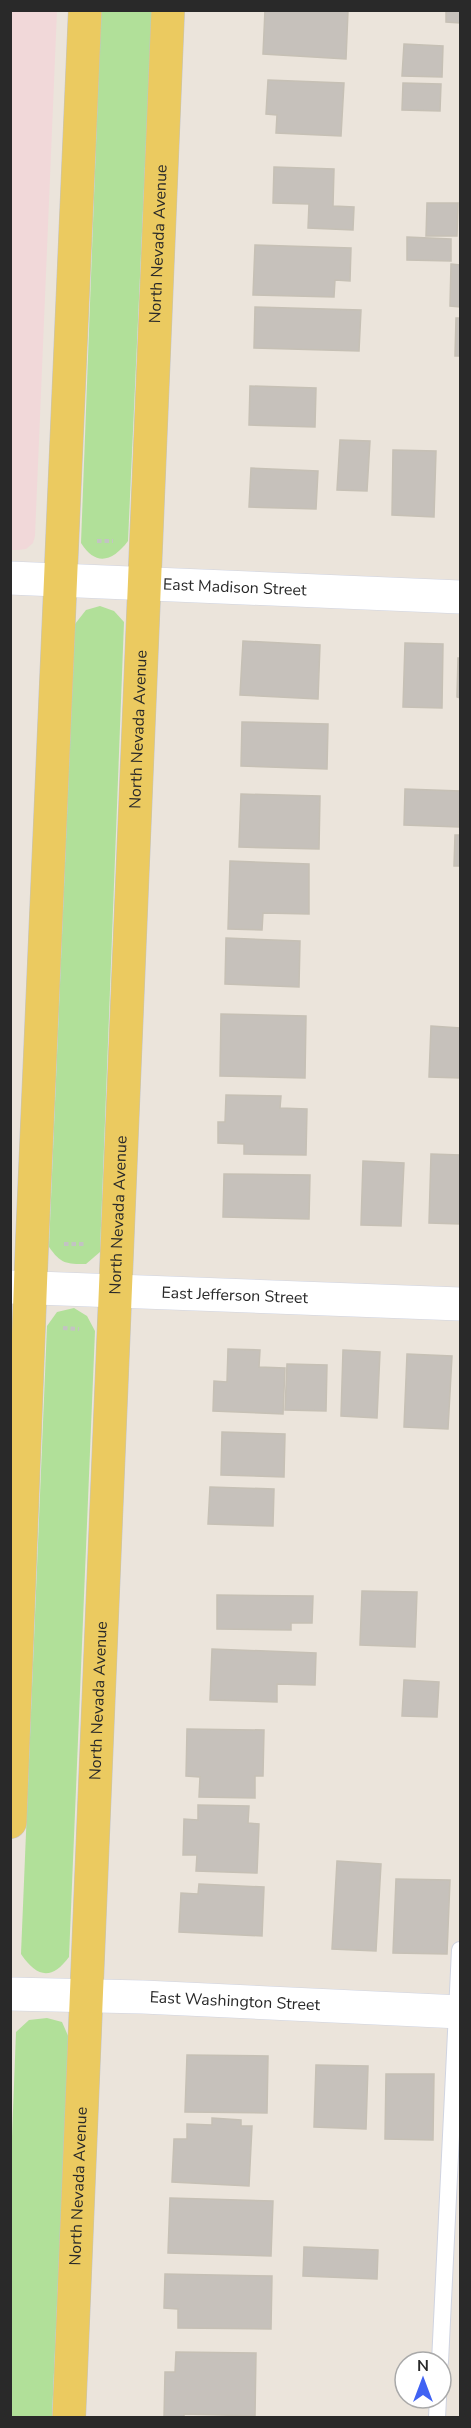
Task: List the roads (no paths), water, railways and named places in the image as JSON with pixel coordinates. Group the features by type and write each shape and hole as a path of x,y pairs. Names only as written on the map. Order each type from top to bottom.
{"main road":[{"path":"10,1822 20,1288 60,581 85,10"},
{"name":"North Nevada Avenue","path":"69,2418 168,10"}],"street":[{"name":"East Madison Street","path":"10,578 460,597"},
{"name":"East Jefferson Street","path":"20,1288 460,1304"},
{"name":"East Washington Street","path":"10,1994 85,1995 459,2012"}],"lane":[{"path":"441,2350 459,2012 460,1950"}]}
